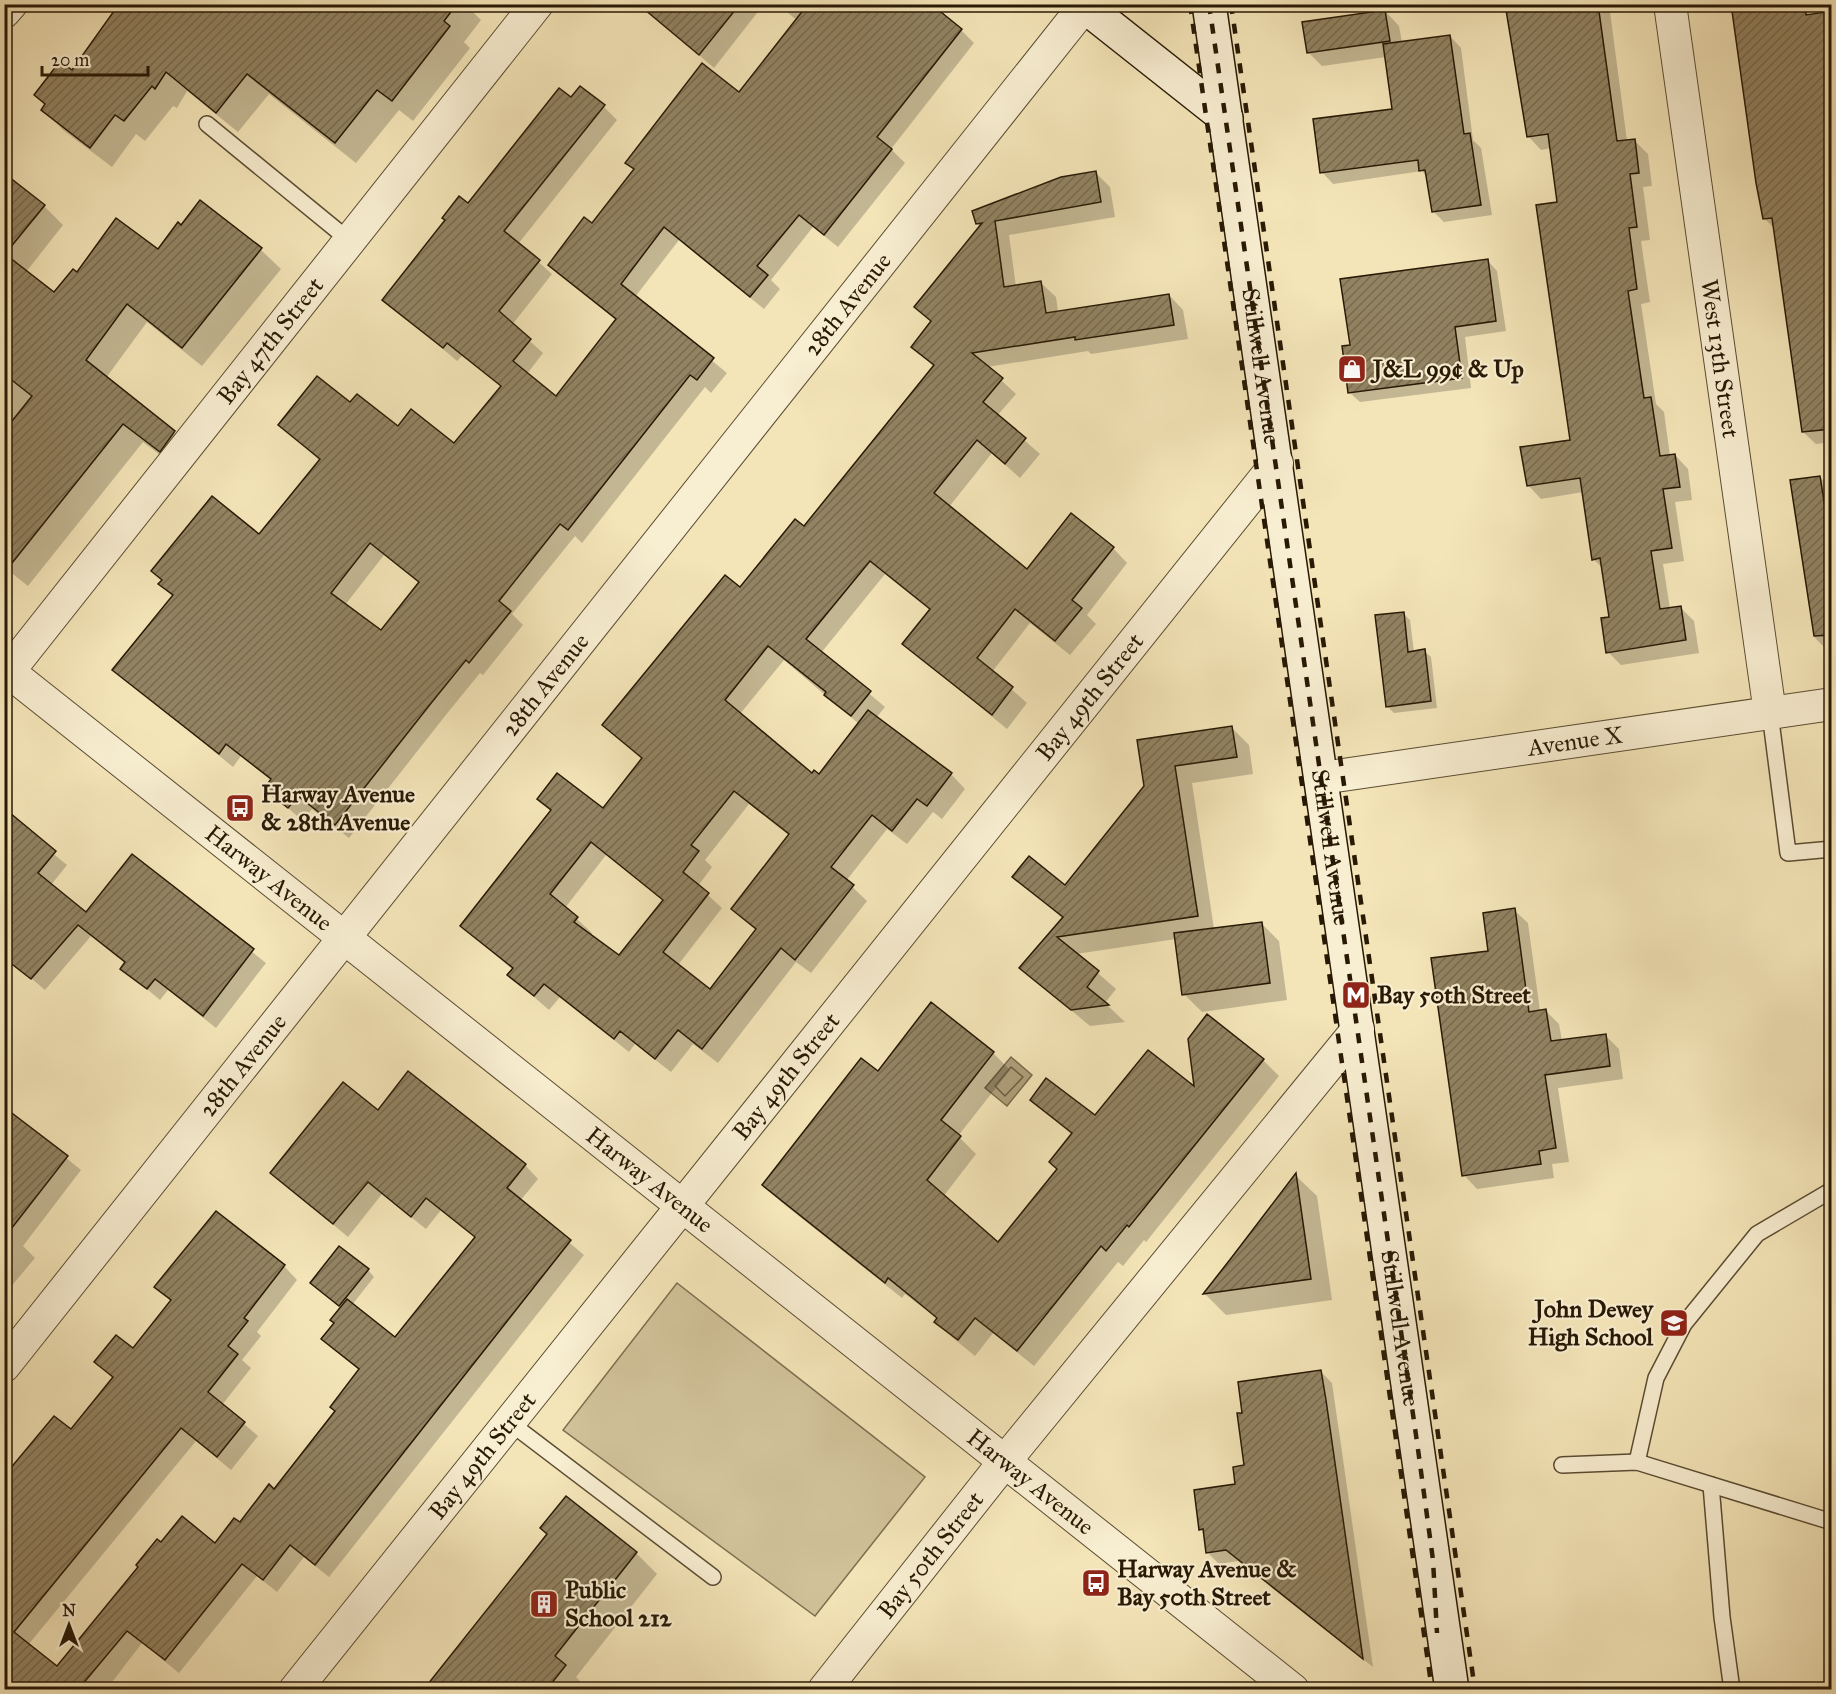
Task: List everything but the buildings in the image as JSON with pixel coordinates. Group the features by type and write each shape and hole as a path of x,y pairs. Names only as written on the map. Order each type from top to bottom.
{"main road":[{"name":"Stillwell Avenue","path":"1209,4 1452,1689"},
{"path":"1084,5 1226,118"}],"street":[{"path":"4,12 11,4"},
{"name":"Bay 47th Street","path":"6,672 537,4"},
{"name":"West 13th Street","path":"1670,4 1770,713"},
{"name":"28th Avenue","path":"4,1365 1084,5"},
{"name":"Bay 49th Street","path":"295,1689 1277,463"},
{"name":"Harway Avenue","path":"6,672 1293,1689"},
{"name":"Avenue X","path":"1322,778 1832,704"},
{"name":"Bay 50th Street","path":"824,1689 1005,1461 1358,1029"}],"lane":[{"path":"207,124 350,241"},
{"path":"1770,713 1788,853 1832,849"},
{"path":"1637,1462 1656,1378 1684,1324 1756,1234 1832,1190"},
{"path":"509,1422 713,1577"},
{"path":"1562,1466 1637,1462 1832,1522"},
{"path":"1711,1485 1722,1617 1732,1689"}],"shaded area":[{"path":"677,1283 925,1477 815,1616 563,1430"}],"water":[{"path":"1011,1057 1032,1075 1007,1106 985,1088"}],"railway":[{"path":"1190,4 1432,1690"},
{"path":"1209,4 1417,1442 1433,1560 1437,1633"},
{"path":"1231,4 1475,1690"}],"place":[{"name":"J&L 99¢ & Up","path":"1352,369"},
{"name":"Harway Avenue & 28th Avenue","path":"240,808"},
{"name":"Bay 50th Street","path":"1356,995"},
{"name":"John Dewey High School","path":"1674,1323"},
{"name":"Harway Avenue & Bay 50th Street","path":"1096,1583"},
{"name":"Public School 212","path":"544,1604"}]}
